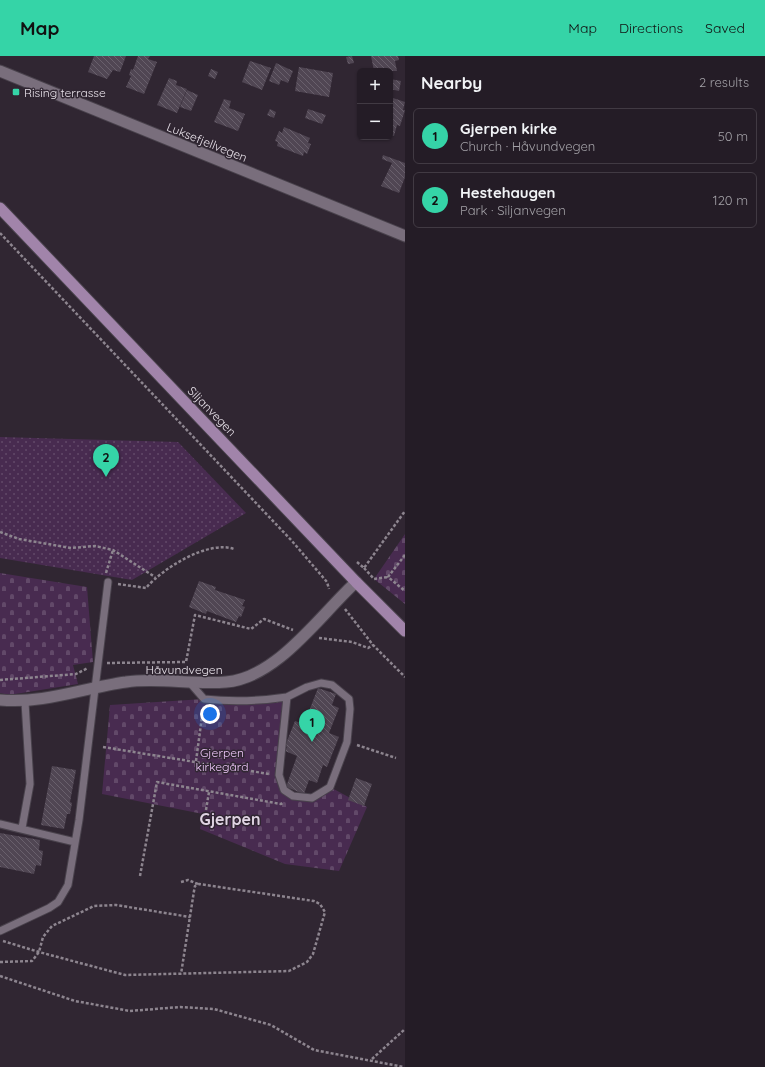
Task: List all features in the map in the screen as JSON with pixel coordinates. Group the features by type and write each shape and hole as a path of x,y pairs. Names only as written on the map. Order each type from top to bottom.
{"main road":[{"name":"Luksefjellvegen","path":"0,71 405,236"},
{"name":"Siljanvegen","path":"0,208 356,582 405,631"},
{"name":"Håvundvegen","path":"0,700 26,702 50,699 94,687 128,681 191,684 228,682 250,676 269,665 305,634 356,582"}],"lane":[{"path":"0,931 21,923 58,902 68,885 75,842 94,687 99,663 108,582"},
{"path":"191,684 204,699 224,701 261,701 288,697 307,687 321,683 332,685 342,692 349,699 350,709 347,742 330,787 312,798 293,796 284,790 279,775 288,697"},
{"path":"22,828 30,784 26,702"},
{"path":"0,824 22,828 75,842"}],"path":[{"path":"0,233 292,541 327,582 329,589"},
{"path":"364,568 405,511"},
{"path":"0,532 19,539 71,548 95,546 113,550 155,578"},
{"path":"113,550 105,576 108,582 146,588 155,578 193,554 226,546 234,549"},
{"path":"354,560 374,579 388,577 405,555"},
{"path":"388,577 405,591"},
{"path":"344,609 373,646 405,677"},
{"path":"0,680 76,674 99,663 186,662 196,615 251,629 264,619 312,637 352,642 368,648 373,646"},
{"path":"196,761 204,699"},
{"path":"347,742 396,758"},
{"path":"103,747 279,775"},
{"path":"140,876 157,782 281,804 293,796"},
{"path":"206,810 209,792"},
{"path":"0,938 10,944 120,974 289,971 307,962 313,954 325,916 323,906 314,901 199,884 188,880 181,882"},
{"path":"181,974 195,886 199,884"},
{"path":"0,962 32,961 39,952 44,937 52,926 94,906 116,905 190,917"},
{"path":"0,976 74,1001 130,1011 180,1007 214,1009 271,1025 314,1050 404,1067"},
{"path":"372,1060 405,1029"}],"green space":[{"path":"0,437 178,442 246,513 132,580 0,558"},
{"path":"405,534 405,604 374,579"},
{"path":"0,573 87,587 93,662 73,665 78,684 9,695 0,693"},
{"name":"Gjerpen kirkegård","path":"287,697 279,775 293,796 312,798 330,787 367,807 339,871 285,864 200,829 203,814 102,794 110,705 204,699"}],"building":[{"path":"94,56 126,56 120,72 113,70 107,79 88,72"},
{"path":"138,56 150,56 148,59 157,62 144,94 126,87 131,76 129,75 131,69 133,70"},
{"path":"352,56 354,63 348,64 346,57"},
{"path":"371,56 398,56 399,60 395,61 397,71 393,71 393,68 373,68"},
{"path":"250,61 271,68 262,90 242,82"},
{"path":"276,63 293,71 288,83 281,80 279,85 269,81"},
{"path":"299,67 333,73 329,97 295,91"},
{"path":"211,69 218,72 215,79 208,76"},
{"path":"169,78 177,81 176,85 187,89 177,113 157,105"},
{"path":"393,80 401,81 399,91 393,90"},
{"path":"187,90 198,95 191,111 180,107"},
{"path":"393,98 405,102 403,110 405,110 400,126 397,125 394,136"},
{"path":"224,99 231,101 229,108 245,114 238,131 214,122"},
{"path":"270,109 276,112 274,118 267,115"},
{"path":"308,109 326,115 322,124 305,118"},
{"path":"284,127 310,138 308,143 311,144 307,154 304,152 303,156 277,146 278,142 275,141 279,131 282,133"},
{"path":"383,155 405,163 405,177 399,193 381,186 392,163 382,159"},
{"path":"199,581 216,587 215,590 245,600 242,606 245,607 241,617 239,616 236,622 207,611 206,614 189,607"},
{"path":"318,688 336,694 332,705 339,708 329,733 339,737 327,767 323,765 317,783 309,780 304,794 286,787 297,756 285,751 287,747 285,746 295,721 304,724"},
{"path":"52,766 76,770 70,802 72,803 70,814 67,814 64,829 41,825"},
{"path":"356,778 372,784 364,806 348,800"},
{"path":"0,833 40,840 39,850 43,851 41,866 36,865 34,874 0,867"}],"place":[{"name":"Rising terrasse","path":"16,92"},
{"name":"Hestehaugen","path":"106,477"},
{"name":"Gjerpen kirke","path":"312,742"}],"district":[{"name":"Gjerpen","path":"230,819"}]}
